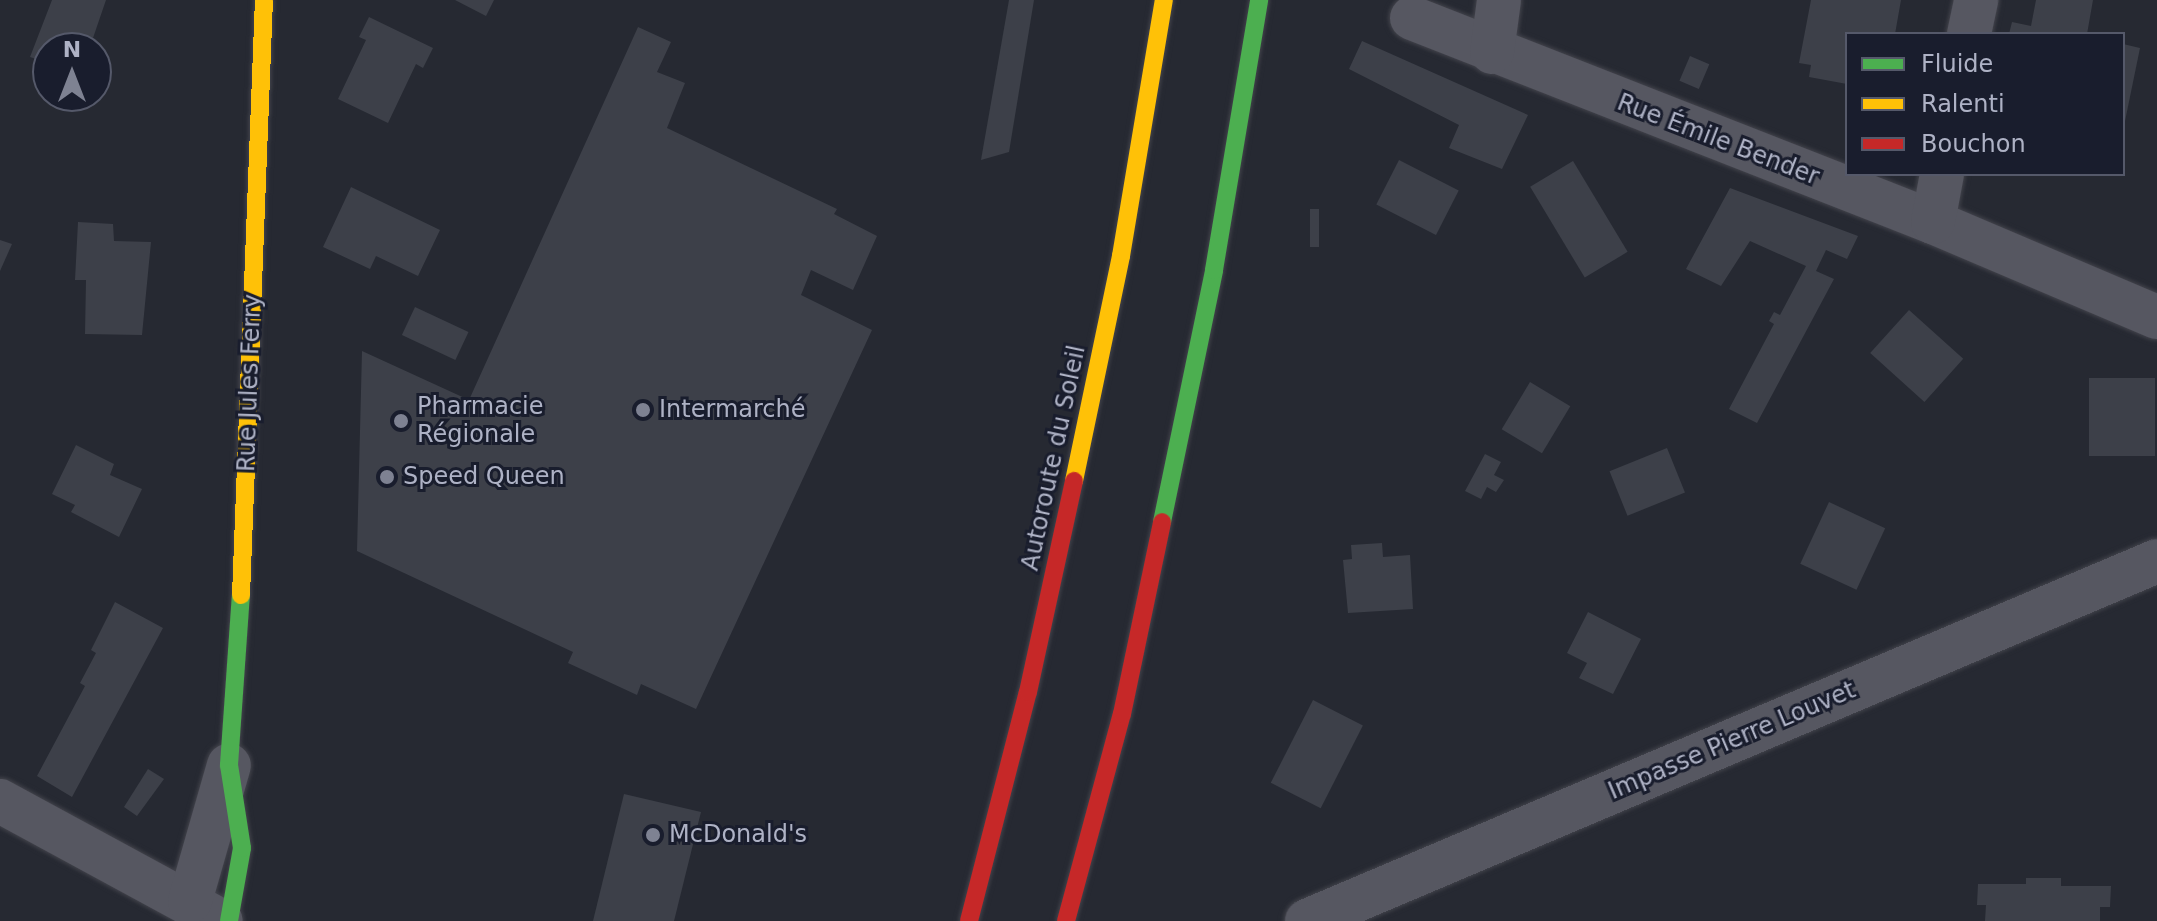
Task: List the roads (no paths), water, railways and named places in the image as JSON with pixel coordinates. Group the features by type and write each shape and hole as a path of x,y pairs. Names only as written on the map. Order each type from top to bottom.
{"main road":[{"name":"Rue Jules Ferry","path":"229,765 244,555 264,0"},
{"name":"Autoroute du Soleil","path":"969,921 1028,692 1091,402 1164,0"},
{"path":"1066,921 1142,621 1214,270 1259,0"}],"street":[{"path":"1492,52 1499,0"},
{"path":"1969,32 1976,0"},
{"name":"Rue Émile Bender","path":"1412,18 1492,52 1933,222 2157,317"},
{"path":"1933,222 1942,176"},
{"name":"Impasse Pierre Louvet","path":"1307,921 2157,561"},
{"name":"Rue Jules Ferry","path":"209,914 229,765"},
{"path":"0,801 209,914"}],"place":[{"name":"Intermarché","path":"643,410"},
{"name":"Pharmacie Régionale","path":"401,421"},
{"name":"Speed Queen","path":"387,477"},
{"name":"McDonald's","path":"653,835"}]}
